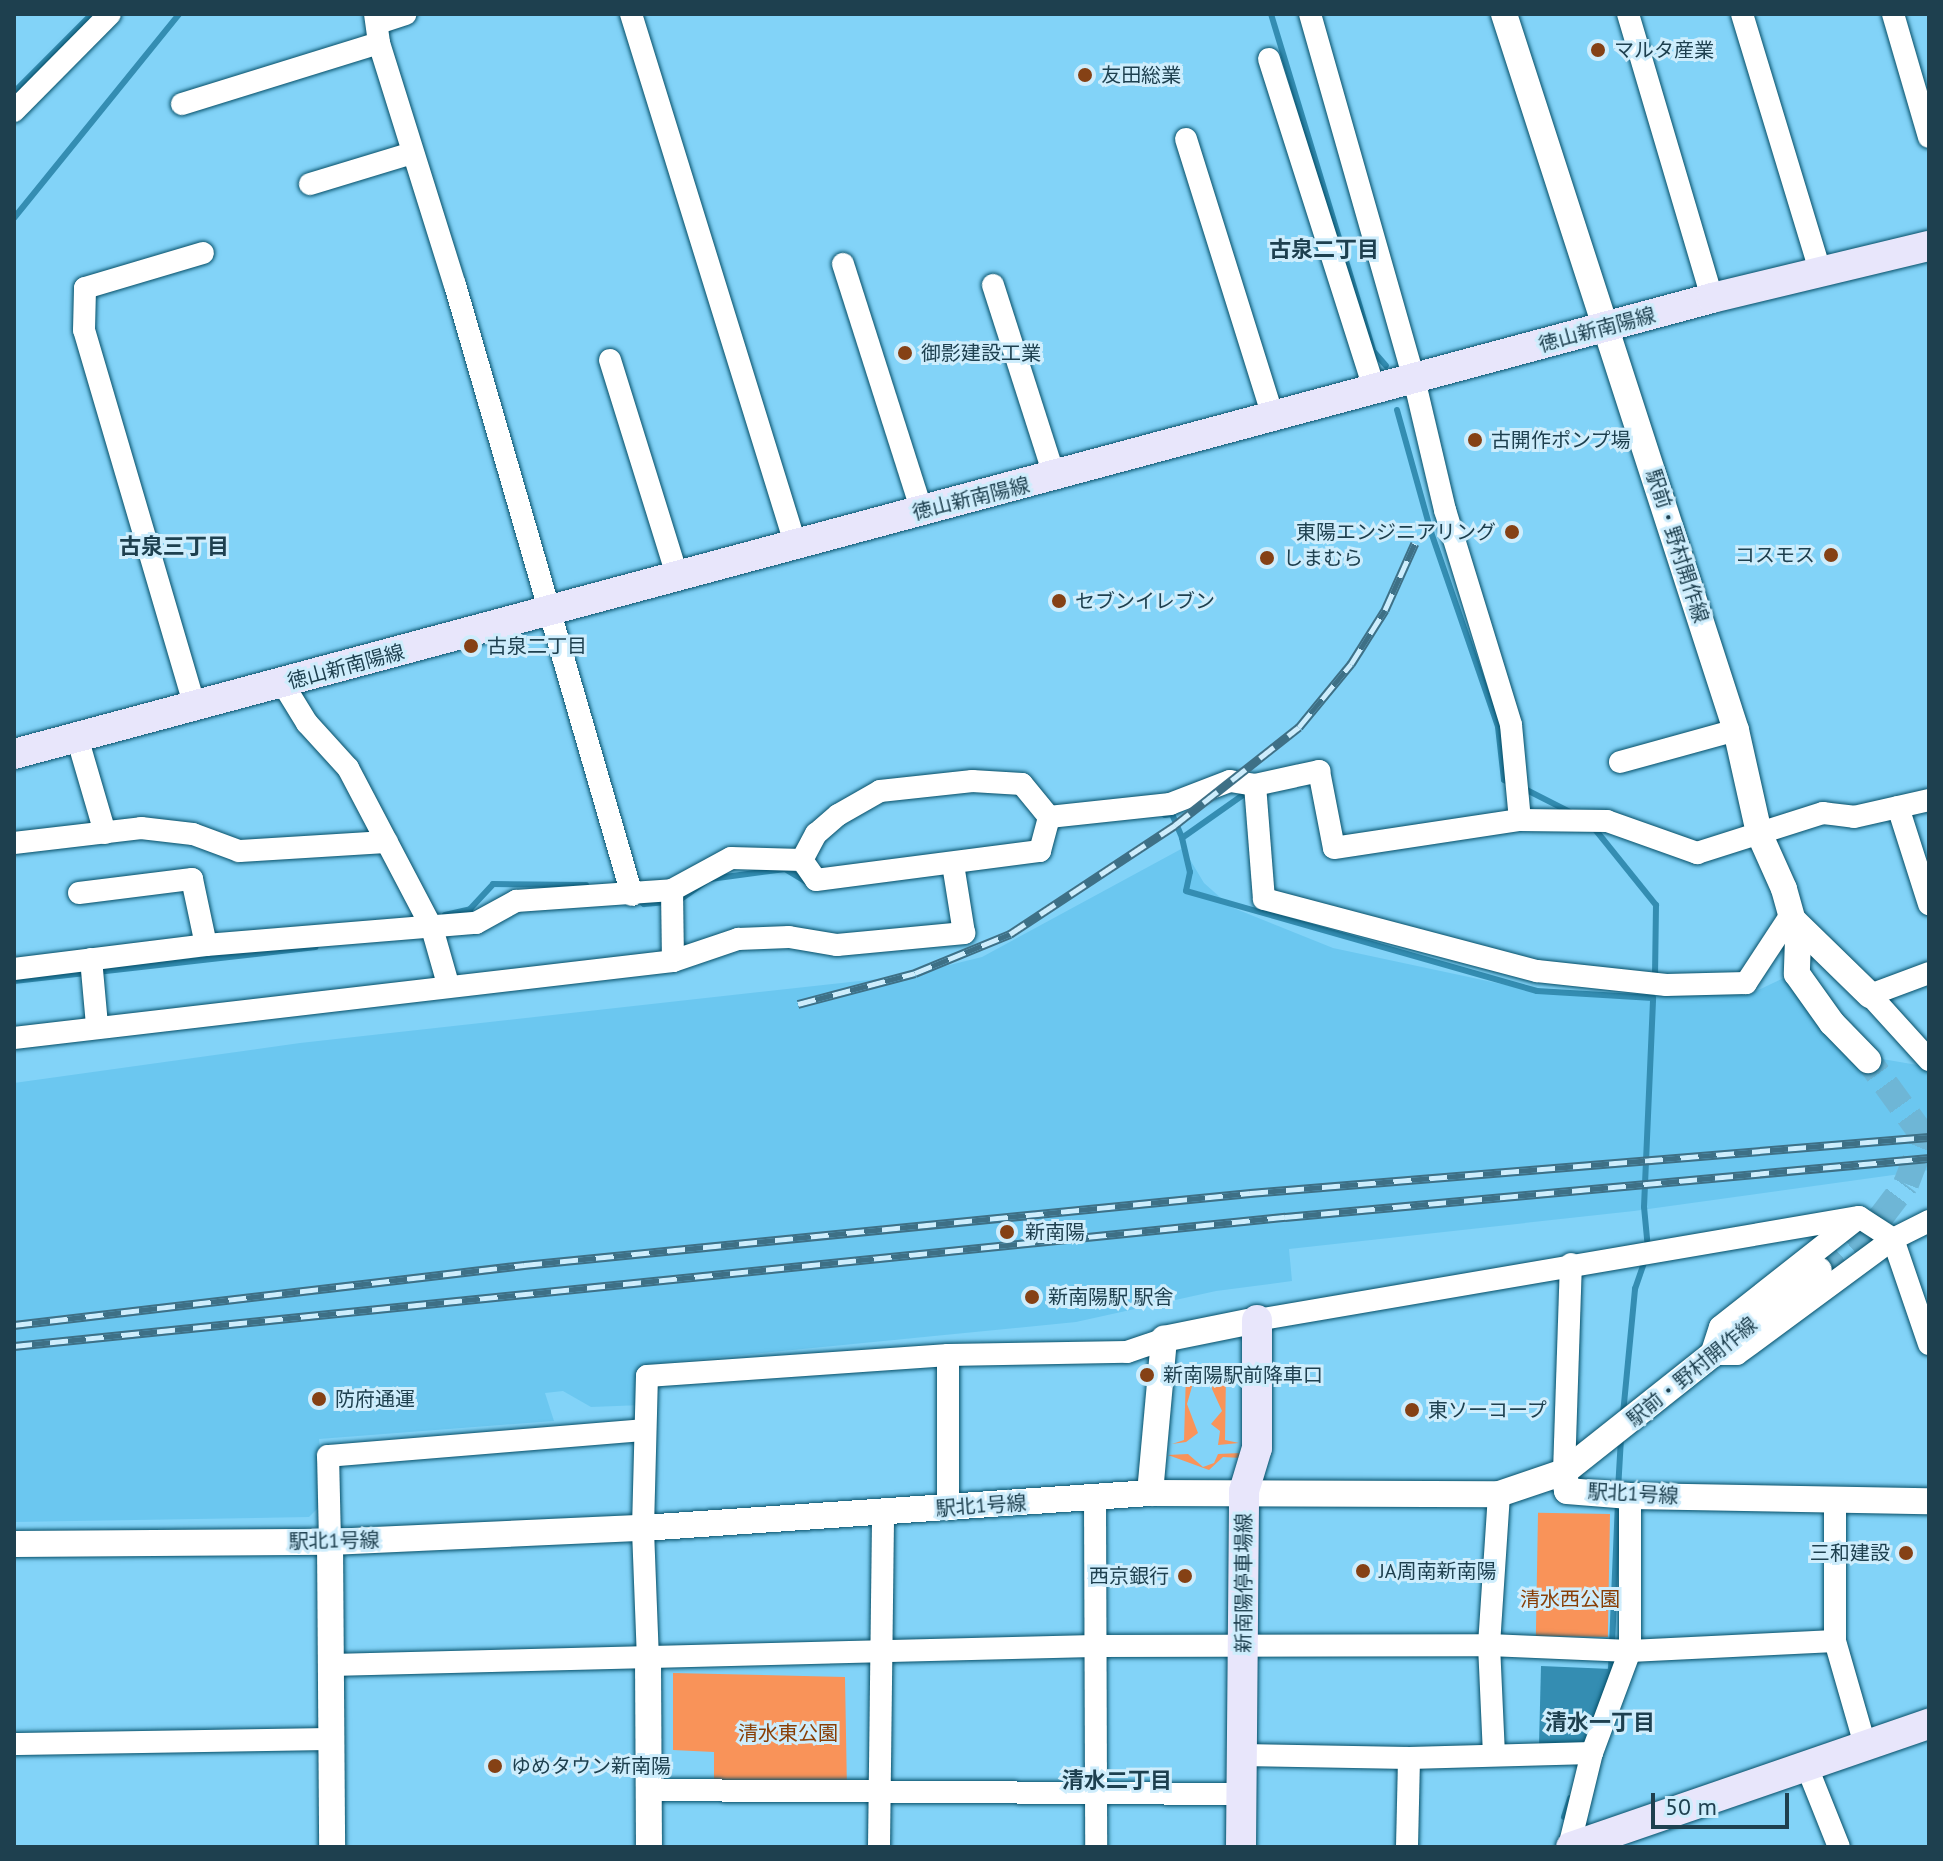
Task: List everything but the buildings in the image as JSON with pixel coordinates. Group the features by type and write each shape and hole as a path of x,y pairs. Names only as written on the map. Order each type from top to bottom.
{"main road":[{"name":"徳山新南陽線","path":"14,754 678,578 795,543 1055,478 1712,298 1929,246"},
{"name":"新南陽停車場線","path":"1241,1847 1244,1491 1257,1448 1257,1320"},
{"path":"1570,1847 1929,1724"}],"street":[{"path":"14,111 110,14"},
{"path":"182,104 406,14"},
{"path":"631,14 795,543"},
{"path":"1310,14 1414,379 1445,510 1511,725 1520,820"},
{"name":"駅前・野村開作線","path":"1504,14 1736,730 1759,833 1784,889 1798,939 1797,974 1832,1023 1868,1060"},
{"path":"1628,14 1712,298"},
{"path":"1742,14 1820,270"},
{"path":"1893,14 1929,137"},
{"path":"377,27 632,895"},
{"path":"1269,59 1374,389"},
{"path":"1186,139 1273,416"},
{"path":"310,184 412,153"},
{"path":"195,707 84,330 85,288 203,253"},
{"path":"843,264 922,512"},
{"path":"993,285 1055,478"},
{"path":"610,360 678,578"},
{"path":"283,684 307,723 348,768 432,928 448,984"},
{"path":"1620,762 1736,730"},
{"path":"77,737 105,833"},
{"path":"1049,817 1170,804 1230,781 1255,785 1319,771 1334,848 1520,820 1607,821 1697,853 1823,813 1854,817 1929,800"},
{"path":"802,860 816,834 838,815 880,791 972,781 1022,784 1049,817"},
{"path":"1255,785 1264,899 1537,971 1666,985 1746,983 1790,916 1870,995 1929,1060"},
{"path":"1898,807 1929,904"},
{"path":"802,860 816,880 1040,851 1049,817"},
{"path":"14,843 141,828 193,834 239,851 387,842"},
{"path":"14,969 206,945 476,923 516,901 672,890 731,858 802,860"},
{"path":"14,1038 97,1025 673,961 738,939 789,937 837,945 964,933 953,864"},
{"path":"79,893 192,879 206,945"},
{"path":"672,890 673,961"},
{"path":"91,959 97,1025"},
{"path":"1870,995 1929,973"},
{"path":"1859,1217 1720,1327 1711,1354 1737,1354 1893,1239 1929,1221"},
{"path":"649,1847 648,1660 643,1528 647,1376 948,1355 1127,1352 1164,1339 1257,1320 1859,1217 1893,1239 1929,1344"},
{"path":"1564,1472 1571,1264"},
{"name":"駅前・野村開作線","path":"1564,1472 1819,1270"},
{"path":"1150,1493 1164,1339"},
{"path":"948,1355 948,1507"},
{"path":"332,1847 328,1456 644,1430"},
{"name":"駅北1号線","path":"14,1544 330,1542 643,1528 883,1514 1150,1493 1499,1494 1564,1472 1567,1491 1630,1496 1929,1501"},
{"path":"1494,1755 1489,1645 1499,1494"},
{"path":"1570,1847 1592,1753 1630,1651 1630,1496"},
{"path":"1835,1498 1835,1641 1865,1745"},
{"path":"1095,1499 1096,1847"},
{"path":"879,1847 877,1795 883,1651 883,1514"},
{"path":"331,1665 648,1660 1094,1646 1489,1645 1630,1651 1835,1641"},
{"path":"14,1744 333,1739"},
{"path":"1242,1755 1409,1758 1592,1753"},
{"path":"1407,1847 1409,1758"},
{"path":"1807,1767 1839,1847"},
{"path":"648,1790 877,1795 1094,1792 1240,1794"}],"shaded area":[{"path":"1183,848 1204,883 1231,907 1333,948 1544,993 1750,994 1788,976 1847,1053 1929,1067 1929,1170 1634,1211 1289,1249 1292,1281 1216,1291 1076,1322 641,1365 642,1405 591,1407 563,1391 545,1393 554,1421 319,1439 325,1501 309,1517 14,1522 14,1083 300,1043 905,976 982,957"},
{"path":"1541,1666 1611,1669 1586,1742 1539,1745"}],"green space":[{"path":"1171,1367 1197,1369 1187,1404 1198,1433 1186,1442 1172,1444 1184,1440 1186,1373"},
{"path":"1214,1368 1239,1368 1239,1373 1226,1374 1225,1440 1239,1443 1218,1445 1220,1431 1211,1424 1222,1411 1212,1389"},
{"path":"1241,1453 1241,1458 1223,1457 1209,1470 1168,1455 1188,1454 1203,1467 1214,1463 1218,1454"},
{"name":"清水西公園","path":"1538,1513 1610,1514 1608,1637 1536,1636"},
{"name":"清水東公園","path":"673,1673 845,1677 847,1791 714,1789 714,1752 673,1750"}],"waterway":[{"path":"14,92 92,14"},
{"path":"14,218 179,14"},
{"path":"1271,14 1374,352 1386,366"},
{"path":"1397,410 1431,532 1498,727 1504,780 1511,783"},
{"path":"1521,787 1572,813"},
{"path":"1182,838 1243,795"},
{"path":"1165,815 1172,814 1182,838 1190,872 1186,891 1537,991 1653,998"},
{"path":"1594,828 1656,905 1655,979"},
{"path":"678,901 710,879 785,869 807,882"},
{"path":"445,915 470,909 493,884 586,885"},
{"path":"636,898 644,904 667,902"},
{"path":"97,972 316,947"},
{"path":"14,981 86,973"},
{"path":"1648,1249 1644,1207 1653,998"},
{"path":"1623,1414 1635,1289 1645,1260"},
{"path":"1618,1490 1621,1438"},
{"path":"1604,1689 1611,1669 1618,1501"},
{"path":"1564,1817 1570,1798"}],"tunnel":[{"path":"1819,1270 1881,1217 1906,1184 1924,1137 1868,1060"}],"railway":[{"path":"798,1004 915,973 1010,934 1175,825 1299,727 1351,664 1385,610 1415,543"},
{"path":"14,1325 524,1265 1250,1193 1929,1137"},
{"path":"14,1346 1285,1217 1929,1158"}],"place":[{"name":"マルタ産業","path":"1598,50"},
{"name":"友田総業","path":"1085,75"},
{"name":"御影建設工業","path":"905,353"},
{"name":"古開作ポンプ場","path":"1475,440"},
{"name":"東陽エンジニアリング","path":"1512,532"},
{"name":"コスモス","path":"1831,555"},
{"name":"しまむら","path":"1267,558"},
{"name":"セブンイレブン","path":"1059,601"},
{"name":"古泉二丁目","path":"471,646"},
{"name":"新南陽","path":"1007,1232"},
{"name":"新南陽駅 駅舎","path":"1032,1297"},
{"name":"新南陽駅前降車口","path":"1147,1375"},
{"name":"防府通運","path":"319,1399"},
{"name":"東ソーコープ","path":"1412,1410"},
{"name":"三和建設","path":"1906,1553"},
{"name":"JA周南新南陽","path":"1363,1571"},
{"name":"西京銀行","path":"1185,1576"},
{"name":"ゆめタウン新南陽","path":"495,1766"}],"district":[{"name":"古泉二丁目","path":"1324,250"},
{"name":"古泉三丁目","path":"174,547"},
{"name":"清水一丁目","path":"1600,1723"},
{"name":"清水二丁目","path":"1117,1781"}]}
